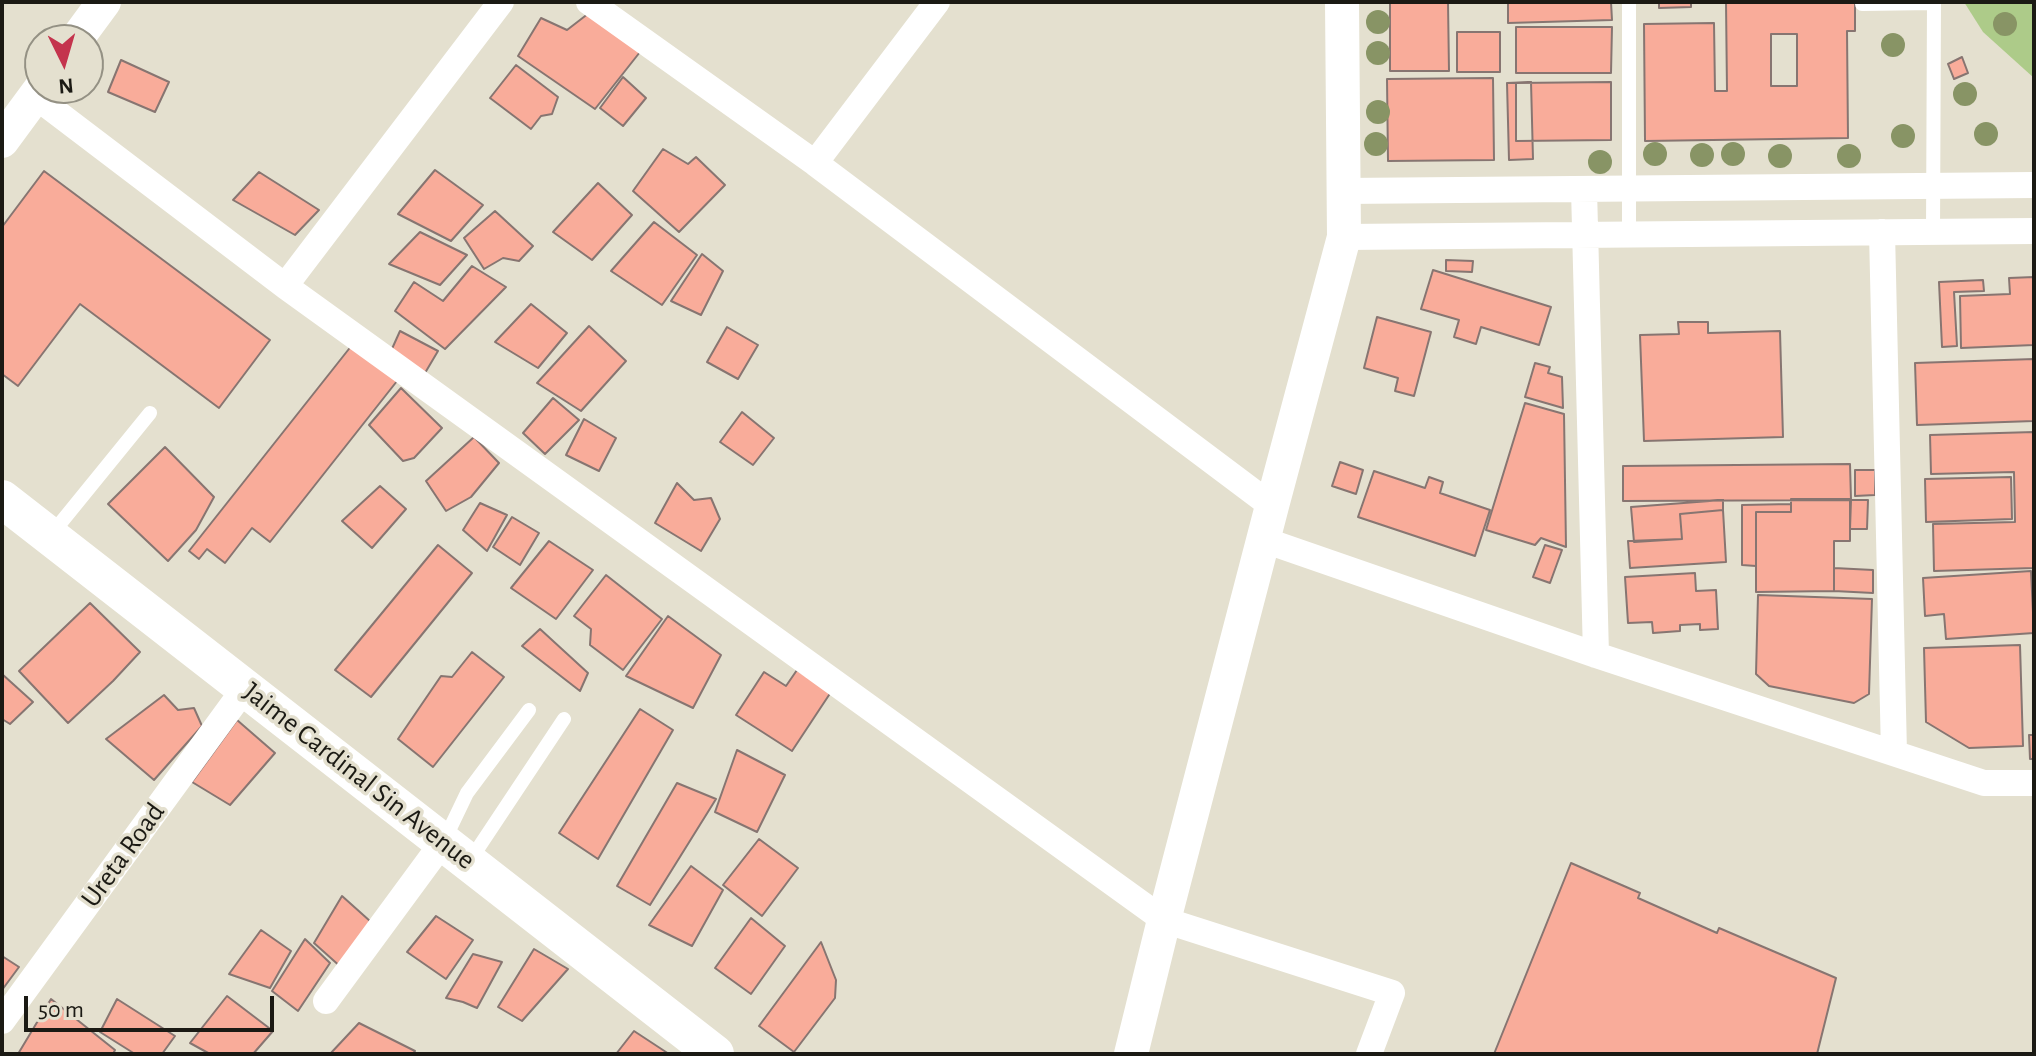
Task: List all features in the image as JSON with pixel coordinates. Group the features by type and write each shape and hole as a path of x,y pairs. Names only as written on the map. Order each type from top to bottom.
{"main road":[{"name":"Jaime Cardinal Sin Avenue","path":"2,499 715,1054"}],"street":[{"path":"88,24 104,2"},
{"path":"285,286 501,2"},
{"path":"589,2 815,163 1272,506"},
{"path":"815,163 937,2"},
{"path":"1131,1054 1344,237 1342,2"},
{"path":"2,141 29,104"},
{"path":"53,104 285,286 1164,920 1392,993 1369,1054"},
{"path":"1343,191 2034,185"},
{"path":"1584,189 1596,655"},
{"path":"1344,237 2034,231"},
{"path":"1882,232 1894,753"},
{"path":"1264,540 1596,655 1984,783 2034,783"},
{"name":"Ureta Road","path":"2,1021 245,688"},
{"path":"326,1001 456,852"}],"lane":[{"path":"1629,2 1629,235"},
{"path":"1862,4 1934,3 1933,232"},
{"path":"49,536 150,413"},
{"path":"456,852 467,793 529,710"},
{"path":"456,852 564,719"}],"green space":[{"path":"1964,2 2034,2 2034,78 1983,32"}],"building":[{"path":"1390,2 1448,2 1449,71 1390,71"},
{"path":"1508,2 1611,2 1612,20 1508,23"},
{"path":"1659,2 1691,2 1691,7 1659,8"},
{"path":"1726,2 1855,2 1855,31 1847,31 1848,138 1645,141 1644,24 1714,23 1715,91 1727,91","holes":["1771,34 1797,34 1797,86 1771,86"]},
{"path":"589,13 640,52 595,109 518,56 541,18 567,30"},
{"path":"1516,27 1612,27 1611,73 1516,73"},
{"path":"1457,32 1500,32 1500,72 1457,72"},
{"path":"1962,57 1968,73 1954,79 1948,64"},
{"path":"121,60 169,82 155,112 108,92"},
{"path":"516,65 558,97 552,114 541,116 531,129 490,98"},
{"path":"623,77 646,98 623,126 600,108"},
{"path":"1493,78 1494,160 1388,161 1387,79"},
{"path":"1531,82 1533,159 1509,160 1507,83"},
{"path":"1611,82 1611,140 1516,141 1516,83"},
{"path":"663,149 688,164 696,157 725,185 679,232 633,191"},
{"path":"435,170 483,205 451,241 398,214"},
{"path":"44,171 270,340 219,408 80,304 18,386 2,374 2,227"},
{"path":"259,172 319,210 295,235 233,200"},
{"path":"598,183 632,215 592,260 553,232"},
{"path":"495,211 533,246 519,261 503,258 484,269 464,238"},
{"path":"654,222 697,255 662,305 611,271"},
{"path":"420,232 467,255 440,285 389,264"},
{"path":"702,254 723,271 701,315 671,301"},
{"path":"1446,260 1473,261 1472,272 1446,271"},
{"path":"472,266 506,287 445,349 395,311 414,282 443,301"},
{"path":"1433,270 1551,307 1539,345 1481,327 1476,344 1454,337 1459,320 1421,309"},
{"path":"2034,277 2034,345 1961,348 1960,296 2010,294 2009,278"},
{"path":"1983,280 1984,291 1954,292 1957,346 1942,347 1939,282"},
{"path":"531,304 567,333 538,368 495,342"},
{"path":"1377,317 1431,332 1414,396 1395,391 1398,378 1364,368"},
{"path":"1678,322 1708,322 1708,333 1780,331 1783,437 1644,441 1640,335 1679,334"},
{"path":"589,326 626,361 581,411 537,383"},
{"path":"727,327 758,345 738,379 707,362"},
{"path":"400,331 438,351 425,373 391,351"},
{"path":"356,340 401,376 270,542 252,528 225,563 207,549 199,559 189,551"},
{"path":"2034,359 2034,421 1917,425 1915,363"},
{"path":"1535,363 1550,367 1548,373 1562,377 1563,408 1525,397"},
{"path":"401,388 442,428 414,458 403,461 369,425"},
{"path":"553,398 579,420 545,454 523,433"},
{"path":"1525,403 1564,414 1566,547 1541,538 1535,545 1486,530"},
{"path":"742,412 774,438 753,465 720,442"},
{"path":"584,419 616,438 599,471 566,455"},
{"path":"2034,432 2034,568 1934,571 1933,524 2015,522 2014,472 1931,474 1930,435"},
{"path":"474,437 499,463 471,497 446,511 426,481"},
{"path":"165,447 214,497 196,530 168,561 108,504"},
{"path":"1340,462 1363,470 1356,494 1332,486"},
{"path":"1850,464 1851,500 1623,501 1623,466"},
{"path":"1855,470 1875,470 1875,495 1855,496"},
{"path":"1374,471 1425,488 1429,477 1443,482 1440,493 1490,510 1475,556 1358,517"},
{"path":"2011,477 2012,519 1926,522 1925,479"},
{"path":"677,483 694,500 711,498 720,519 701,551 655,523"},
{"path":"380,486 406,509 372,548 342,521"},
{"path":"1791,499 1850,499 1850,541 1834,541 1834,591 1756,592 1756,512 1791,512"},
{"path":"1723,500 1723,510 1680,514 1682,539 1634,542 1631,507"},
{"path":"1851,500 1868,500 1867,529 1850,529"},
{"path":"480,503 507,515 487,551 463,530"},
{"path":"1791,504 1791,512 1756,512 1756,566 1742,565 1742,505"},
{"path":"1723,510 1726,562 1630,568 1628,541 1682,539 1680,514"},
{"path":"512,517 539,533 520,565 493,547"},
{"path":"549,541 593,570 556,619 511,588"},
{"path":"438,545 472,573 371,697 335,670"},
{"path":"1545,545 1562,550 1550,583 1533,577"},
{"path":"1834,568 1873,570 1873,593 1834,591"},
{"path":"2031,571 2034,633 1946,639 1944,614 1925,616 1923,578"},
{"path":"1695,573 1696,591 1716,590 1718,629 1700,630 1700,624 1680,625 1680,631 1653,633 1652,622 1628,623 1625,577"},
{"path":"606,575 662,619 623,670 590,645 591,629 574,616"},
{"path":"1758,595 1872,599 1869,694 1854,703 1769,686 1756,674"},
{"path":"90,603 140,652 68,723 19,671"},
{"path":"668,616 721,655 693,708 626,676"},
{"path":"540,629 588,673 580,691 522,646"},
{"path":"2020,645 2023,746 1969,748 1926,722 1924,648"},
{"path":"472,652 504,677 433,767 398,739 441,676 452,677"},
{"path":"797,670 831,692 792,751 736,715 764,672 786,686"},
{"path":"2,674 33,702 10,724 2,719"},
{"path":"164,695 178,710 194,708 202,726 154,780 106,739"},
{"path":"640,709 673,730 598,859 559,833"},
{"path":"237,720 275,753 230,805 192,782"},
{"path":"2029,735 2034,735 2034,759 2030,759"},
{"path":"737,750 785,775 757,832 715,812"},
{"path":"677,783 716,799 650,905 617,886"},
{"path":"759,839 798,868 762,916 723,885"},
{"path":"1571,863 1640,893 1638,898 1717,933 1719,928 1836,978 1817,1054 1494,1054"},
{"path":"691,866 723,890 692,946 649,925"},
{"path":"342,896 380,930 352,977 314,943"},
{"path":"436,916 473,940 446,979 407,952"},
{"path":"751,918 785,946 751,994 715,968"},
{"path":"261,930 291,951 270,988 229,974"},
{"path":"305,939 330,963 298,1011 272,991"},
{"path":"821,942 836,980 835,998 794,1052 759,1026"},
{"path":"534,949 568,969 522,1021 498,1007"},
{"path":"473,954 502,962 477,1008 446,998"},
{"path":"2,956 19,967 2,990"},
{"path":"227,996 273,1031 253,1054 210,1054 190,1043"},
{"path":"51,999 115,1050 113,1054 18,1054"},
{"path":"117,999 175,1036 162,1054 135,1054 100,1032"},
{"path":"359,1023 415,1051 413,1054 330,1054"},
{"path":"634,1031 669,1054 616,1054"}]}
